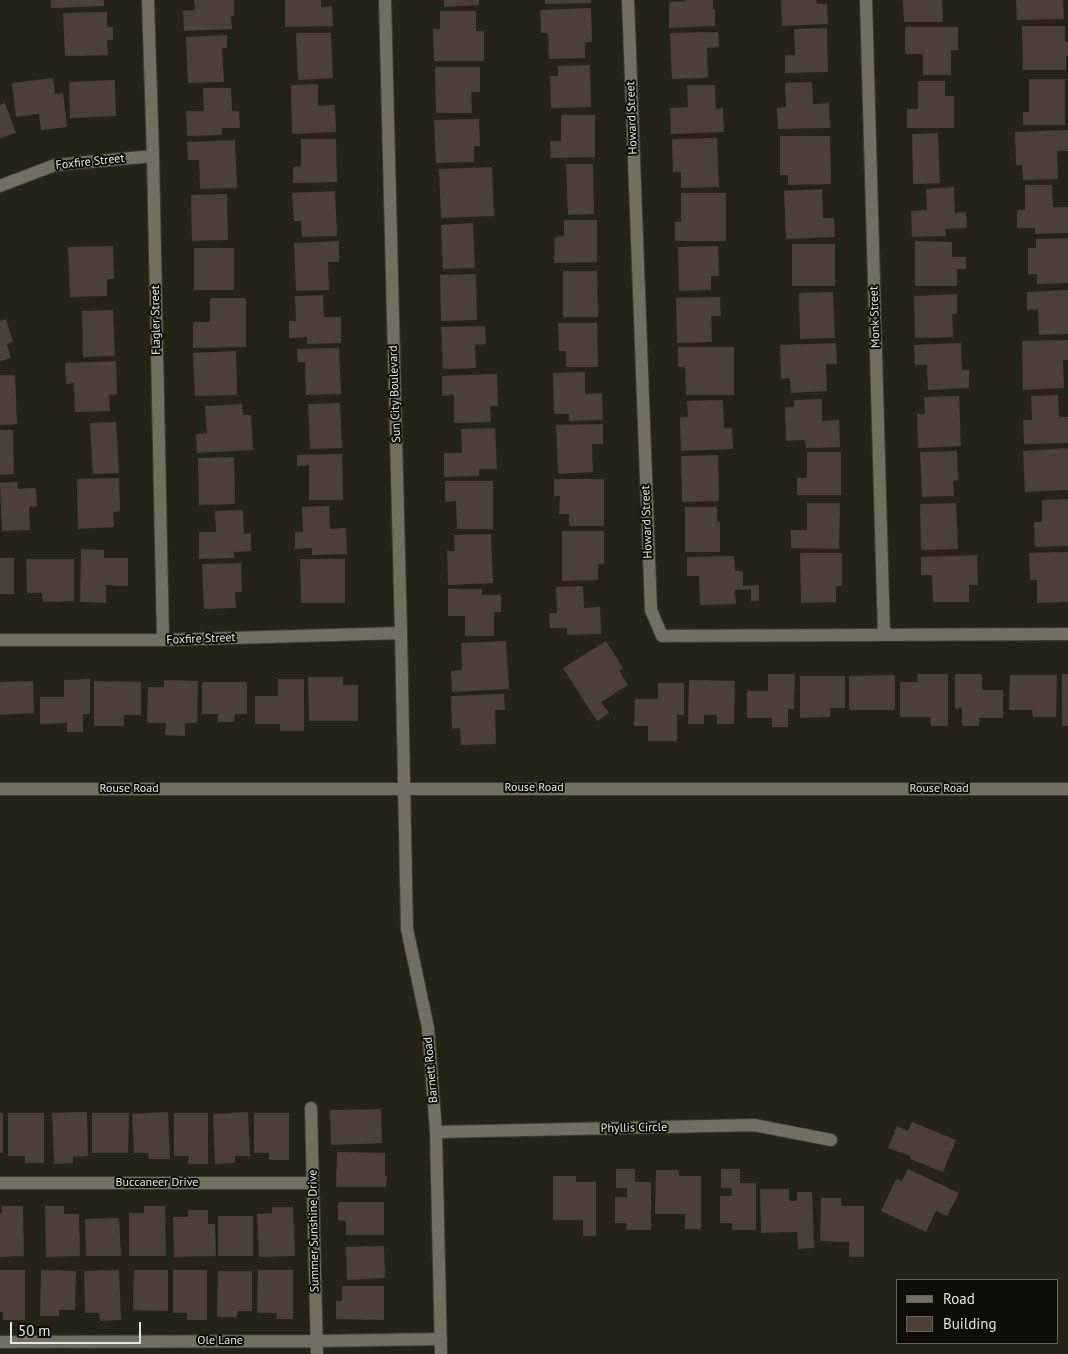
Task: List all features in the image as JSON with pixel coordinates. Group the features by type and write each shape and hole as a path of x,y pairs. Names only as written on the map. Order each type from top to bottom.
{"street":[{"name":"Flagler Street","path":"148,0 163,640"},
{"name":"Sun City Boulevard","path":"385,0 404,788"},
{"name":"Howard Street","path":"628,0 650,610 662,636 1068,634"},
{"name":"Monk Street","path":"866,0 884,635"},
{"name":"Foxfire Street","path":"0,186 55,165 153,156"},
{"name":"Foxfire Street","path":"0,640 163,640 401,632"},
{"name":"Barnett Road","path":"404,788 407,929 428,1028 436,1132 441,1354"},
{"name":"Rouse Road","path":"0,789 1068,789"},
{"name":"Summer Sunshine Drive","path":"311,1108 317,1348"},
{"name":"Phyllis Circle","path":"436,1132 754,1126 831,1140"},
{"name":"Buccaneer Drive","path":"0,1183 313,1184"},
{"name":"Ole Lane","path":"0,1342 317,1348 441,1340"}],"building":[{"path":"51,0 104,0 104,6 51,8"},
{"path":"194,0 234,0 234,16 231,16 232,29 184,31 183,11 195,10"},
{"path":"285,0 321,0 321,7 332,6 333,26 285,27"},
{"path":"444,0 479,0 479,5 444,7"},
{"path":"545,0 591,0 591,3 545,4"},
{"path":"713,0 715,26 669,28 669,2"},
{"path":"781,0 816,0 817,4 827,4 828,24 782,26"},
{"path":"903,0 942,0 943,22 904,22"},
{"path":"1016,0 1063,0 1064,19 1017,20"},
{"path":"591,8 592,42 585,42 585,58 549,59 548,33 541,33 540,10"},
{"path":"440,11 476,11 476,31 484,31 484,61 434,61 433,29 440,29"},
{"path":"107,12 107,27 113,27 113,40 107,40 108,55 65,56 63,13"},
{"path":"1022,26 1065,26 1065,42 1068,42 1066,70 1023,70"},
{"path":"905,27 958,27 958,50 951,50 951,75 923,75 923,54 905,54"},
{"path":"827,28 828,72 785,73 785,55 795,55 794,29"},
{"path":"718,32 719,47 707,48 708,78 672,79 670,33"},
{"path":"296,33 331,33 333,78 298,80"},
{"path":"227,35 227,48 222,48 224,82 188,83 186,37"},
{"path":"590,65 591,107 551,108 550,76 558,76 558,66"},
{"path":"435,67 480,67 480,92 471,92 472,113 436,113"},
{"path":"53,78 55,94 63,93 67,127 41,130 39,114 16,117 12,83"},
{"path":"1029,79 1065,79 1065,125 1023,125 1023,112 1029,112"},
{"path":"115,80 116,116 70,118 69,82"},
{"path":"918,81 945,81 945,96 954,96 954,128 907,128 907,109 918,109"},
{"path":"812,82 813,104 829,103 830,128 778,129 777,108 786,107 785,83"},
{"path":"318,84 318,106 335,105 336,132 292,134 291,85"},
{"path":"687,85 715,85 716,109 723,108 724,132 671,134 670,108 688,107"},
{"path":"203,88 231,88 232,111 239,111 240,128 222,128 222,135 187,136 186,111 204,111"},
{"path":"5,103 16,133 0,138 0,105"},
{"path":"561,115 595,115 595,157 551,158 550,141 561,141"},
{"path":"479,119 480,146 474,146 474,162 436,163 434,120"},
{"path":"1068,130 1068,151 1057,151 1058,179 1023,180 1022,165 1016,165 1015,132"},
{"path":"938,133 940,183 913,184 912,134"},
{"path":"780,136 830,136 831,184 788,185 788,175 780,175"},
{"path":"717,138 719,187 681,188 681,172 673,172 672,139"},
{"path":"301,139 336,139 337,182 293,183 293,167 301,166"},
{"path":"235,140 237,188 200,189 199,160 188,160 187,142"},
{"path":"566,164 593,164 594,214 568,215"},
{"path":"492,167 494,216 441,218 439,169"},
{"path":"1025,185 1052,185 1053,207 1068,207 1068,233 1035,234 1035,228 1017,228 1017,210 1025,210"},
{"path":"954,187 955,213 966,212 967,228 945,229 946,236 912,237 911,211 927,210 926,189"},
{"path":"822,189 823,218 834,218 835,237 786,239 784,191"},
{"path":"335,191 337,236 302,237 301,221 294,221 292,193"},
{"path":"681,193 726,193 726,241 675,241 675,222 681,222"},
{"path":"227,194 228,240 192,241 191,195"},
{"path":"564,220 597,220 597,262 554,263 555,237 564,236"},
{"path":"473,223 475,268 443,269 441,225"},
{"path":"1068,238 1068,283 1037,284 1037,274 1028,274 1028,248 1036,248 1036,239"},
{"path":"339,241 339,262 328,262 329,290 296,291 294,243"},
{"path":"915,241 952,242 952,257 966,257 966,269 957,269 957,286 915,286"},
{"path":"792,244 835,244 835,286 792,286"},
{"path":"113,246 114,279 107,279 107,296 70,297 68,247"},
{"path":"718,246 719,276 711,276 711,290 679,291 678,247"},
{"path":"194,248 234,248 234,290 194,290"},
{"path":"563,271 597,271 598,317 563,317"},
{"path":"476,274 477,320 441,321 440,275"},
{"path":"1068,290 1068,334 1039,335 1038,309 1027,310 1027,292"},
{"path":"833,292 835,338 800,339 799,293"},
{"path":"957,294 957,314 952,314 953,337 915,338 914,296"},
{"path":"323,295 324,317 341,317 341,343 307,344 307,337 289,338 289,321 296,321 295,296"},
{"path":"720,297 721,316 711,316 712,342 677,343 676,298"},
{"path":"210,298 246,298 246,347 193,348 193,322 210,322"},
{"path":"113,310 115,356 83,357 82,311"},
{"path":"6,319 13,342 7,344 11,358 0,361 0,321"},
{"path":"558,323 597,323 598,367 566,367 566,351 559,351"},
{"path":"485,326 486,344 475,345 476,368 443,369 441,327"},
{"path":"1068,340 1068,360 1063,360 1064,388 1023,390 1022,341"},
{"path":"836,343 837,364 826,364 827,391 791,393 790,378 781,379 780,345"},
{"path":"961,343 962,370 969,370 969,388 928,390 927,365 915,365 914,345"},
{"path":"678,347 734,347 734,395 686,395 685,367 678,367"},
{"path":"339,348 341,394 306,395 305,362 298,362 297,349"},
{"path":"236,351 237,395 195,396 193,353"},
{"path":"116,361 117,394 109,395 110,411 75,412 74,383 66,384 65,363"},
{"path":"585,372 585,394 602,393 603,420 569,421 569,414 554,414 553,373"},
{"path":"497,374 498,406 490,406 491,422 454,423 454,395 442,396 442,376"},
{"path":"0,375 15,375 17,424 0,425"},
{"path":"1058,395 1059,417 1068,417 1068,443 1024,444 1023,420 1032,420 1031,396"},
{"path":"959,396 961,446 918,448 917,414 925,414 924,397"},
{"path":"822,399 822,421 839,420 840,447 806,448 805,440 786,441 785,407 794,407 794,400"},
{"path":"723,400 724,428 732,428 733,449 681,451 680,417 688,417 687,401"},
{"path":"340,403 342,448 310,449 308,404"},
{"path":"242,404 243,415 251,415 253,450 197,453 196,434 207,433 205,406"},
{"path":"116,422 119,473 93,474 90,423"},
{"path":"603,424 603,444 592,444 593,472 558,474 556,425"},
{"path":"495,428 497,469 479,469 479,476 444,477 444,453 462,453 461,429"},
{"path":"0,430 13,430 14,474 0,475"},
{"path":"1068,448 1068,490 1025,492 1023,451"},
{"path":"957,451 958,480 953,481 954,496 922,497 920,452"},
{"path":"807,452 841,452 841,495 797,495 797,478 807,478"},
{"path":"342,454 343,500 309,500 309,465 297,466 297,455"},
{"path":"718,455 719,501 682,502 681,456"},
{"path":"234,457 235,504 199,505 198,458"},
{"path":"119,478 120,511 113,512 114,527 78,529 77,479"},
{"path":"554,479 604,479 604,526 569,526 569,514 559,514 560,496 554,496"},
{"path":"445,481 493,481 493,529 457,529 456,501 445,502"},
{"path":"17,482 18,489 36,488 37,506 29,507 30,530 2,531 0,483"},
{"path":"1068,499 1068,546 1035,547 1034,522 1042,522 1042,500"},
{"path":"807,503 840,503 839,549 791,548 791,530 807,530"},
{"path":"956,503 958,549 921,550 920,504"},
{"path":"329,506 330,529 346,528 347,554 312,555 312,548 295,549 295,532 303,532 302,507"},
{"path":"685,507 717,507 717,522 720,522 720,552 685,552"},
{"path":"243,510 244,534 251,533 251,551 234,552 234,558 199,559 199,532 216,532 215,511"},
{"path":"562,531 604,531 604,564 598,564 598,580 562,581"},
{"path":"491,534 493,583 448,585 447,551 455,551 454,535"},
{"path":"81,549 104,550 104,558 128,558 128,586 106,585 106,603 80,602"},
{"path":"1068,552 1068,602 1037,603 1037,580 1030,580 1029,553"},
{"path":"800,553 842,553 842,586 836,586 836,602 801,603"},
{"path":"977,555 978,585 969,585 969,602 933,602 932,575 921,575 921,557"},
{"path":"734,556 735,571 743,571 743,586 759,585 759,601 751,601 751,589 735,590 736,604 700,605 699,576 687,576 687,557"},
{"path":"0,558 14,558 14,594 0,594"},
{"path":"26,559 74,559 74,601 43,602 42,593 27,593"},
{"path":"300,559 345,559 345,603 301,603"},
{"path":"241,563 242,592 235,592 236,608 204,609 202,564"},
{"path":"583,586 584,608 600,607 601,634 567,635 567,628 550,628 549,613 557,613 556,587"},
{"path":"448,589 482,589 482,595 501,595 501,612 494,612 494,636 465,636 465,616 448,616"},
{"path":"506,641 509,689 452,692 451,671 462,670 461,643"},
{"path":"606,641 623,668 619,671 628,685 601,702 609,713 597,721 563,668"},
{"path":"768,674 795,674 794,709 788,709 788,727 772,727 772,718 747,718 747,691 768,691"},
{"path":"917,674 948,674 948,726 931,726 930,717 900,717 900,682 918,682"},
{"path":"955,674 982,674 982,690 1003,690 1003,718 979,718 979,726 962,726 962,708 955,709"},
{"path":"1062,674 1068,674 1068,726 1062,726"},
{"path":"895,675 895,710 849,710 849,676"},
{"path":"1010,675 1057,675 1056,717 1033,717 1032,710 1009,710"},
{"path":"800,676 845,676 845,708 830,708 830,717 800,718"},
{"path":"308,677 343,677 343,685 358,685 358,721 309,721"},
{"path":"90,679 90,714 83,714 83,732 67,732 67,723 40,724 40,697 64,697 64,680"},
{"path":"278,679 304,679 304,731 280,731 280,724 255,724 255,696 278,696"},
{"path":"164,680 198,681 197,723 185,723 185,736 165,735 166,723 147,723 148,687 164,687"},
{"path":"689,680 735,681 734,724 717,724 717,715 704,715 704,724 688,724"},
{"path":"33,681 34,713 0,715 0,682"},
{"path":"94,681 141,682 141,715 124,715 124,726 94,726"},
{"path":"202,682 247,682 247,714 235,714 234,722 218,722 218,714 202,714"},
{"path":"658,683 684,683 684,715 677,715 677,741 648,741 648,726 634,726 635,699 658,699"},
{"path":"504,694 505,710 495,710 496,744 461,745 460,728 452,729 451,696"},
{"path":"381,1109 382,1143 331,1145 330,1110"},
{"path":"87,1112 88,1156 73,1157 73,1163 54,1164 52,1113"},
{"path":"168,1112 170,1159 149,1159 148,1153 134,1153 132,1114"},
{"path":"248,1112 250,1156 235,1156 235,1163 215,1164 213,1114"},
{"path":"0,1113 3,1113 3,1153 0,1153"},
{"path":"8,1113 44,1113 44,1163 25,1163 25,1156 8,1156"},
{"path":"92,1113 129,1113 128,1153 92,1153"},
{"path":"174,1113 208,1113 208,1164 188,1164 189,1156 174,1156"},
{"path":"254,1113 289,1113 289,1160 269,1160 269,1153 254,1153"},
{"path":"912,1122 956,1140 943,1172 910,1159 911,1156 888,1148 897,1126 908,1131"},
{"path":"337,1152 385,1153 386,1187 336,1187"},
{"path":"616,1169 635,1169 635,1182 651,1182 651,1230 626,1230 627,1223 615,1223 615,1197 627,1197 627,1188 616,1188"},
{"path":"721,1169 740,1169 740,1183 756,1183 756,1230 732,1230 732,1223 720,1223 720,1196 732,1196 731,1188 721,1188"},
{"path":"908,1169 959,1193 947,1216 936,1211 926,1232 881,1211 896,1179 902,1181"},
{"path":"656,1170 679,1170 679,1176 701,1176 701,1229 685,1229 685,1214 655,1214"},
{"path":"553,1176 576,1176 576,1182 596,1182 596,1236 583,1236 583,1220 553,1220"},
{"path":"760,1189 789,1189 789,1201 797,1201 797,1192 812,1192 814,1248 798,1249 797,1232 761,1233"},
{"path":"821,1198 841,1198 841,1206 864,1206 864,1257 849,1257 849,1242 820,1241"},
{"path":"338,1202 384,1202 384,1235 346,1235 346,1221 338,1220"},
{"path":"2,1206 23,1206 24,1256 0,1257 0,1213 2,1213"},
{"path":"45,1206 64,1206 64,1214 79,1214 80,1256 46,1257"},
{"path":"144,1206 165,1206 166,1256 129,1256 129,1213 144,1213"},
{"path":"272,1207 293,1207 295,1256 259,1257 257,1214 272,1213"},
{"path":"188,1210 208,1210 208,1224 215,1224 216,1256 174,1257 173,1217 188,1217"},
{"path":"218,1216 253,1216 253,1256 218,1256"},
{"path":"119,1218 121,1256 86,1256 85,1219"},
{"path":"384,1246 385,1278 347,1280 346,1247"},
{"path":"0,1270 25,1270 25,1320 3,1320 3,1312 0,1312"},
{"path":"41,1270 76,1271 75,1310 59,1310 59,1316 40,1316"},
{"path":"119,1270 121,1320 100,1321 99,1313 85,1313 84,1271"},
{"path":"134,1270 168,1270 168,1311 133,1310"},
{"path":"173,1270 207,1270 207,1320 187,1320 187,1313 173,1313"},
{"path":"258,1270 293,1270 293,1319 276,1319 277,1313 257,1313"},
{"path":"218,1271 252,1271 252,1311 237,1311 237,1317 217,1317"},
{"path":"342,1286 384,1286 384,1320 336,1319 336,1301 342,1301"}]}
